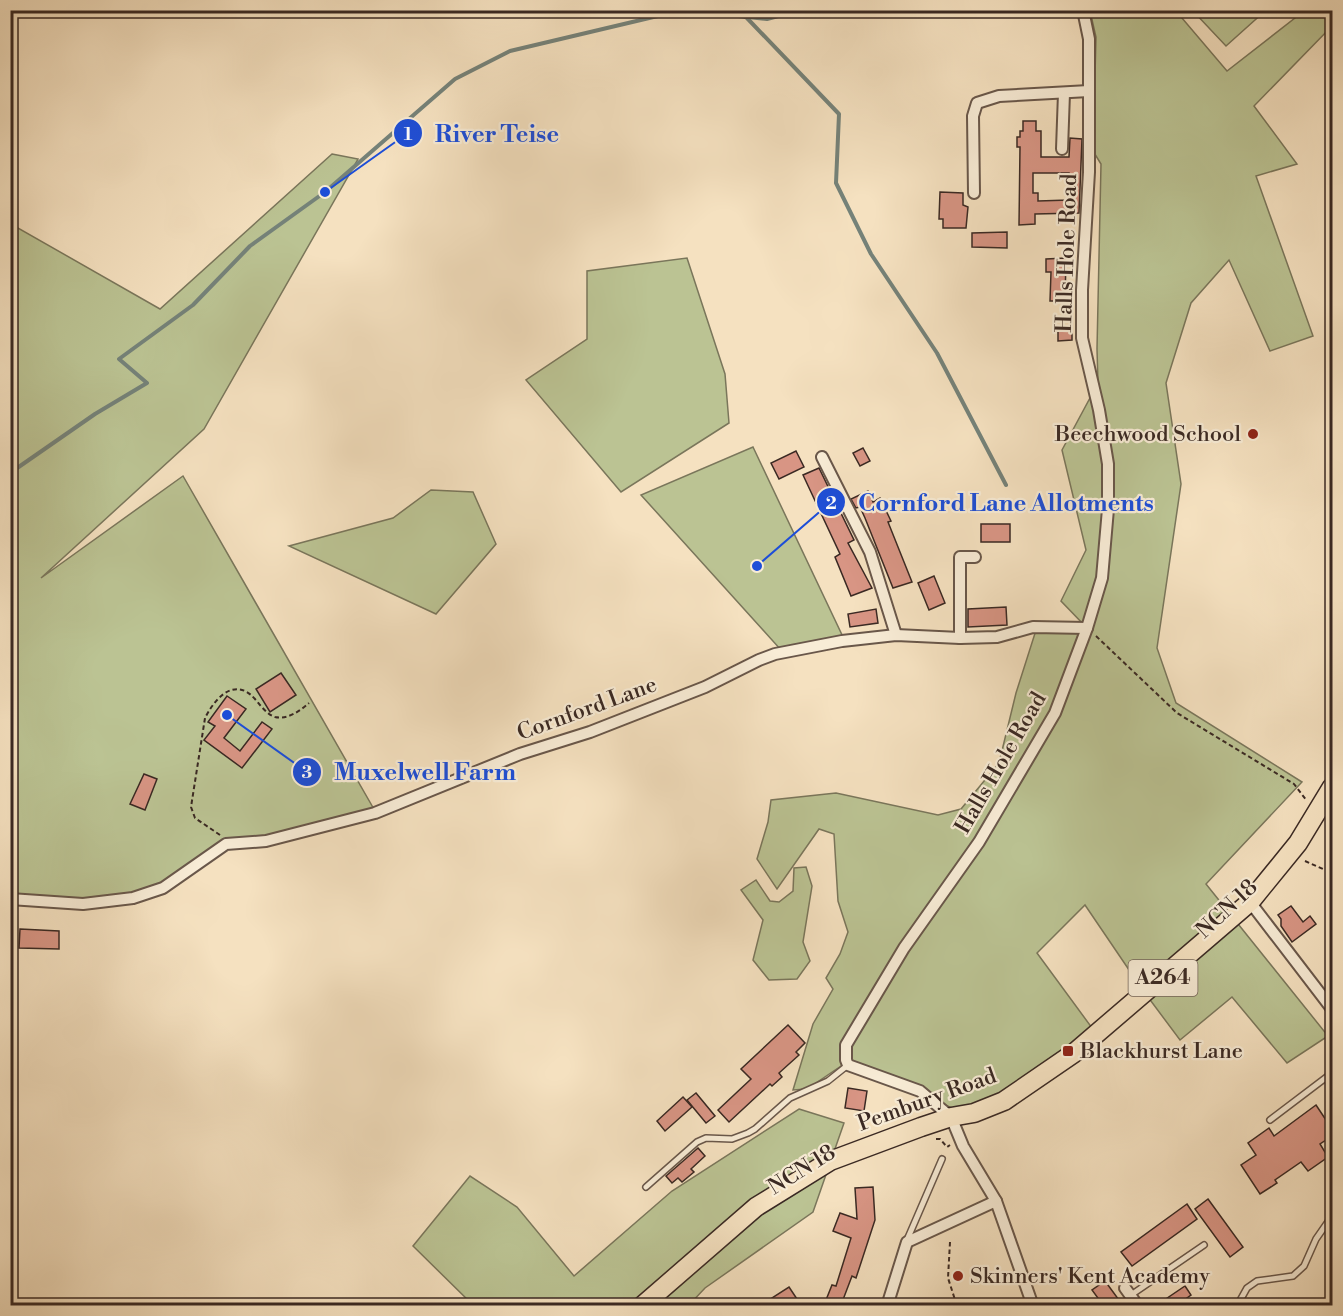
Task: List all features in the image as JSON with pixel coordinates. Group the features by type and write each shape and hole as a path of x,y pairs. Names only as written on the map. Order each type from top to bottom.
{"main road":[{"name":"Pembury Road","path":"642,1305 756,1207 830,1161 951,1117 974,1113 1004,1101 1074,1053 1250,902 1298,843 1332,787"}],"street":[{"name":"Halls Hole Road","path":"848,1065 846,1045 854,1030 904,948 980,842 1055,713 1087,627 1102,578 1108,509 1108,464 1099,410 1082,338 1082,290 1089,172 1089,39 1083,10"},
{"path":"974,193 973,116 976,103 999,96 1089,91"},
{"path":"1062,149 1064,93"},
{"path":"822,457 870,552 896,635"},
{"path":"960,639 960,557 975,557"},
{"name":"Cornford Lane","path":"226,844 266,841 375,813 520,754 590,732 705,687 775,654 842,640 896,635 960,639 997,637 1034,627 1087,627"},
{"path":"10,899 83,904 133,898 163,888 226,844"},
{"path":"1250,902 1332,1009"},
{"path":"848,1065 920,1091 951,1117 963,1146 996,1201 1034,1305"},
{"path":"887,1305 907,1242 996,1201"},
{"path":"1128,1292 1138,1305"}],"lane":[{"path":"646,1187 697,1142 706,1138 732,1139 748,1133 790,1098 828,1081 848,1065"},
{"path":"1270,1120 1332,1073"},
{"path":"907,1242 942,1159"},
{"path":"1237,1305 1247,1288 1257,1281 1293,1276 1304,1266 1316,1239 1332,1216"},
{"path":"1128,1292 1204,1245"}],"path":[{"path":"1087,627 1177,713 1294,784 1317,813"},
{"path":"226,844 218,833 195,818 191,807 205,718 211,706 230,689 239,688 249,693 276,717 289,716 300,711 309,703"},
{"path":"1299,859 1332,873"},
{"path":"930,1138 940,1139 947,1147 961,1140"},
{"path":"950,1242 948,1278 957,1305"}],"green space":[{"path":"1090,11 1176,11 1227,71 1304,11 1332,11 1332,26 1254,106 1297,164 1256,176 1313,336 1270,351 1229,260 1191,303 1166,383 1181,484 1157,648 1176,703 1302,782 1206,884 1328,1036 1287,1063 1232,997 1180,1040 1085,905 1037,953 1095,1032 1027,1082 961,1112 847,1062 807,1089 793,1090 813,1024 833,989 826,978 840,954 848,932 838,901 834,834 819,829 777,889 757,859 768,822 771,800 836,793 938,815 961,809 999,763 1016,693 1037,627 1086,627 1061,601 1086,550 1062,450 1098,383 1101,164 1093,151 1096,37"},
{"path":"1193,11 1265,11 1226,46"},
{"path":"332,154 358,159 204,429 41,578 183,476 375,811 266,841 226,844 163,888 83,904 11,899 11,224 160,309"},
{"path":"687,258 725,374 729,423 621,492 526,380 587,339 587,271"},
{"path":"753,447 843,637 781,650 641,495"},
{"path":"431,490 473,492 496,544 436,614 289,546 393,518"},
{"path":"806,867 812,886 803,942 810,961 797,979 769,980 753,960 763,920 741,890 756,880 770,901 779,902 793,891 794,868"},
{"path":"799,1109 844,1123 813,1212 705,1288 689,1305 473,1305 413,1246 470,1176 517,1207 574,1276 672,1191"}],"building":[{"path":"1023,121 1036,121 1036,131 1041,131 1041,157 1069,157 1070,138 1082,139 1079,213 1035,214 1035,224 1019,225 1020,147 1017,147 1017,137 1020,137 1020,131 1023,131","holes":["1033,173 1069,173 1069,200 1038,201 1038,193 1033,193"]},
{"path":"940,192 963,193 963,205 968,207 966,228 943,228 943,219 939,219"},
{"path":"1007,232 1007,248 972,247 972,233"},
{"path":"1066,258 1065,301 1050,301 1051,272 1046,272 1046,259"},
{"path":"1072,328 1072,340 1058,341 1058,329"},
{"path":"863,448 870,461 860,466 853,453"},
{"path":"796,451 804,467 779,479 771,463"},
{"path":"819,468 854,540 848,543 872,588 851,596 835,557 840,554 803,475"},
{"path":"868,491 873,502 880,498 891,521 888,522 912,582 893,588 860,507 856,508 851,499"},
{"path":"981,524 1010,524 1010,542 981,542"},
{"path":"934,576 945,603 929,610 918,583"},
{"path":"1006,607 1007,625 968,627 968,609"},
{"path":"876,609 878,623 850,627 848,614"},
{"path":"281,673 296,695 270,712 256,689"},
{"path":"227,696 246,709 224,738 240,751 262,722 272,729 242,768 204,740 215,726 208,722"},
{"path":"144,774 157,779 145,810 130,804"},
{"path":"1291,906 1303,922 1310,916 1316,924 1292,942 1281,926 1281,919 1278,915"},
{"path":"20,929 59,931 59,949 19,948"},
{"path":"788,1025 805,1043 796,1052 799,1055 779,1073 782,1077 772,1086 770,1084 729,1122 718,1110 751,1079 741,1069"},
{"path":"848,1088 867,1091 864,1111 845,1108"},
{"path":"696,1093 715,1116 706,1123 687,1100"},
{"path":"683,1097 692,1107 665,1131 657,1121"},
{"path":"1316,1105 1332,1129 1332,1136 1320,1144 1328,1157 1308,1171 1301,1162 1275,1180 1277,1183 1260,1194 1241,1165 1256,1155 1248,1143 1269,1128 1274,1136"},
{"path":"698,1148 705,1156 691,1169 694,1172 682,1182 678,1178 672,1183 666,1176"},
{"path":"873,1187 875,1220 856,1278 852,1276 841,1305 824,1305 832,1285 836,1286 851,1238 833,1231 840,1213 857,1219 855,1188"},
{"path":"1208,1199 1243,1247 1230,1257 1195,1209"},
{"path":"1187,1204 1197,1219 1132,1266 1121,1252"},
{"path":"1105,1281 1119,1300 1112,1305 1103,1305 1092,1290"},
{"path":"1185,1286 1191,1295 1177,1305 1157,1305"},
{"path":"789,1287 799,1302 793,1305 761,1305"}],"waterway":[{"path":"10,473 95,414 147,383 119,359 193,305 250,246 325,192 455,79 510,51 683,10 767,19 801,10"},
{"path":"745,17 749,10"},
{"path":"746,17 839,114 836,183 871,254 937,353 1006,485"}],"place":[{"name":"River Teise","path":"325,192"},
{"name":"Beechwood School","path":"1253,434"},
{"name":"Cornford Lane Allotments","path":"757,566"},
{"name":"Muxelwell Farm","path":"227,715"},
{"name":"Blackhurst Lane","path":"1068,1051"},
{"name":"Skinners' Kent Academy","path":"958,1276"}]}
